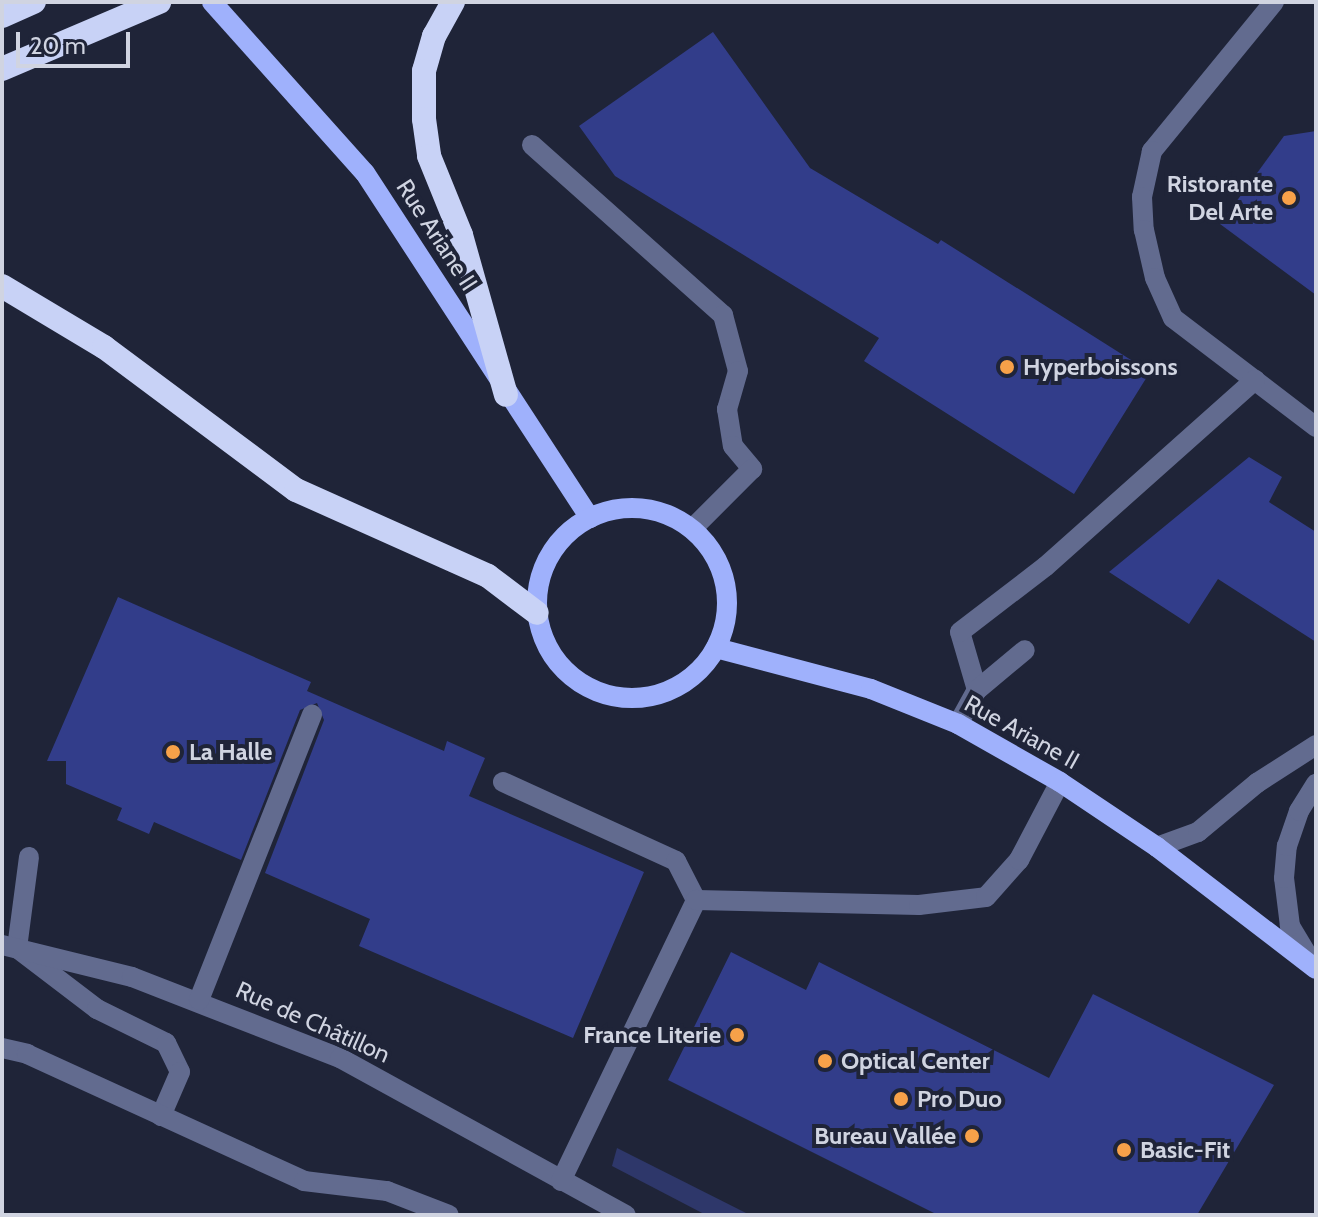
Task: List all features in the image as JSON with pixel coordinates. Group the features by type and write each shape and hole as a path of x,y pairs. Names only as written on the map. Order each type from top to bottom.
{"highway":[{"path":"2,16 34,2"},
{"path":"2,69 159,2"},
{"path":"453,2 434,36 424,71 424,119 429,156 461,235 506,395"},
{"path":"2,286 104,347 296,490 488,576 537,613"}],"main road":[{"name":"Rue Ariane II","path":"212,2 365,173 506,395 590,518"},
{"path":"611,510 653,510 692,529 722,571 725,623 716,648 701,669 669,690 632,699 607,696 563,669 548,649 537,613 542,573 554,549 590,518 611,510"},
{"name":"Rue Ariane II","path":"716,648 871,689 958,724 1060,782 1157,847 1266,934 1316,969"},
{"name":"Rue Ariane II","path":"1266,934 1316,984"}],"street":[{"path":"1274,2 1152,151 1142,197 1144,230 1155,278 1173,318 1316,427"},
{"path":"532,145 723,315 738,371 727,409 733,446 752,469 692,529"},
{"path":"977,690 960,632 1046,566 1255,380"},
{"path":"958,724 977,690 1025,650"},
{"path":"199,1000 312,715"},
{"path":"1157,847 1198,832 1257,783 1316,745"},
{"path":"503,782 676,861 696,900"},
{"path":"696,900 919,905 986,897 1019,860 1060,782"},
{"path":"1316,784 1299,811 1287,846 1284,878 1290,926 1316,969"},
{"path":"29,857 10,946 97,1009 166,1043 180,1072 161,1116"},
{"path":"561,1181 696,900"},
{"name":"Rue de Châtillon","path":"10,946 132,977 199,1000 340,1058 626,1215"},
{"path":"2,1048 27,1054 304,1181 387,1191 449,1215"}],"shaded area":[{"path":"617,1148 750,1215 706,1215 612,1166"}],"building":[{"path":"713,32 810,168 938,244 941,240 1150,372 1074,494 864,361 879,338 615,176 579,126"},
{"path":"1316,131 1316,295 1220,224 1284,136"},
{"path":"1249,457 1282,477 1269,502 1316,532 1316,642 1218,579 1189,624 1109,572"},
{"path":"118,597 311,682 307,691 444,751 447,741 485,758 469,796 644,872 573,1038 359,946 370,919 265,873 324,720 317,703 300,710 241,860 154,822 149,834 117,820 122,808 66,784 66,761 47,761"},
{"path":"731,952 806,990 819,962 1049,1078 1093,994 1274,1085 1197,1215 938,1215 668,1080"}],"place":[{"name":"Ristorante Del Arte","path":"1289,198"},
{"name":"Hyperboissons","path":"1007,367"},
{"name":"La Halle","path":"173,752"},
{"name":"France Literie","path":"737,1035"},
{"name":"Optical Center","path":"825,1061"},
{"name":"Pro Duo","path":"901,1099"},
{"name":"Bureau Vallée","path":"972,1136"},
{"name":"Basic-Fit","path":"1124,1150"}]}
